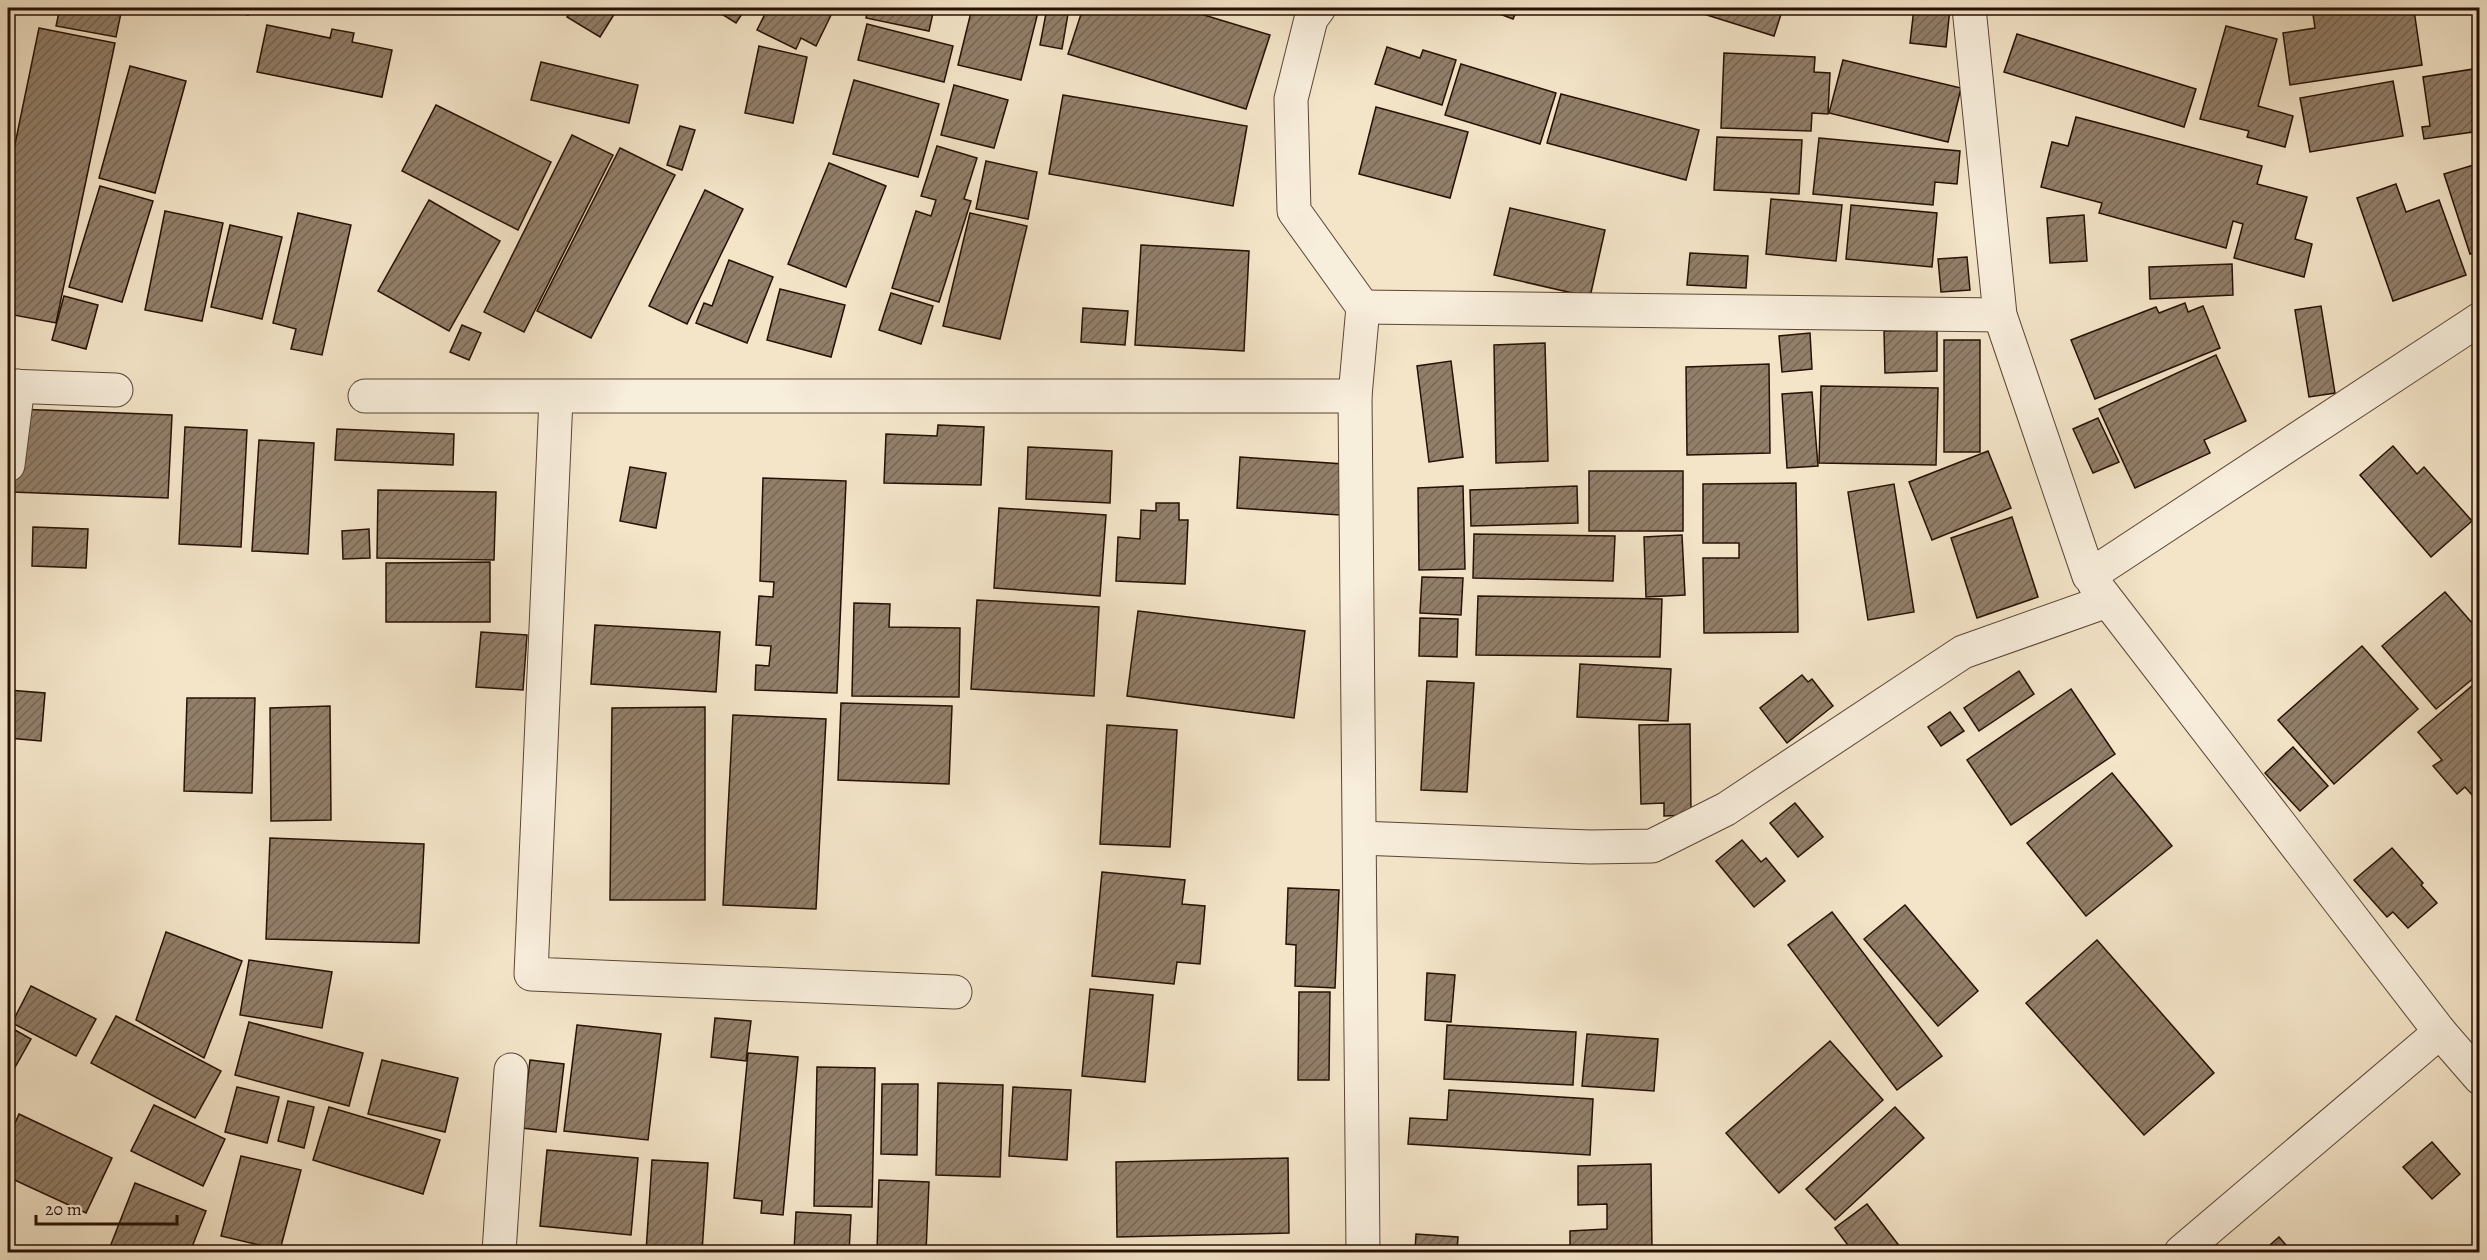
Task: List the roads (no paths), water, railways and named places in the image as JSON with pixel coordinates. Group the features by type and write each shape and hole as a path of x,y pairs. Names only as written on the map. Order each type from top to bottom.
{"street":[{"path":"1319,8 1311,20 1291,99 1294,211 1363,307 1355,396 1363,1252"},
{"path":"1970,8 2000,315 2098,589 2440,1032 2480,1078"},
{"path":"1363,307 2000,315"},
{"path":"1360,838 1590,847 1652,846 1726,808 1963,652 2098,589 2480,319"},
{"path":"8,465 13,386 116,390"},
{"path":"365,396 556,398 1355,396"},
{"path":"556,398 531,974 955,992"},
{"path":"2181,1252 2440,1032"},
{"path":"499,1252 511,1070"}]}
